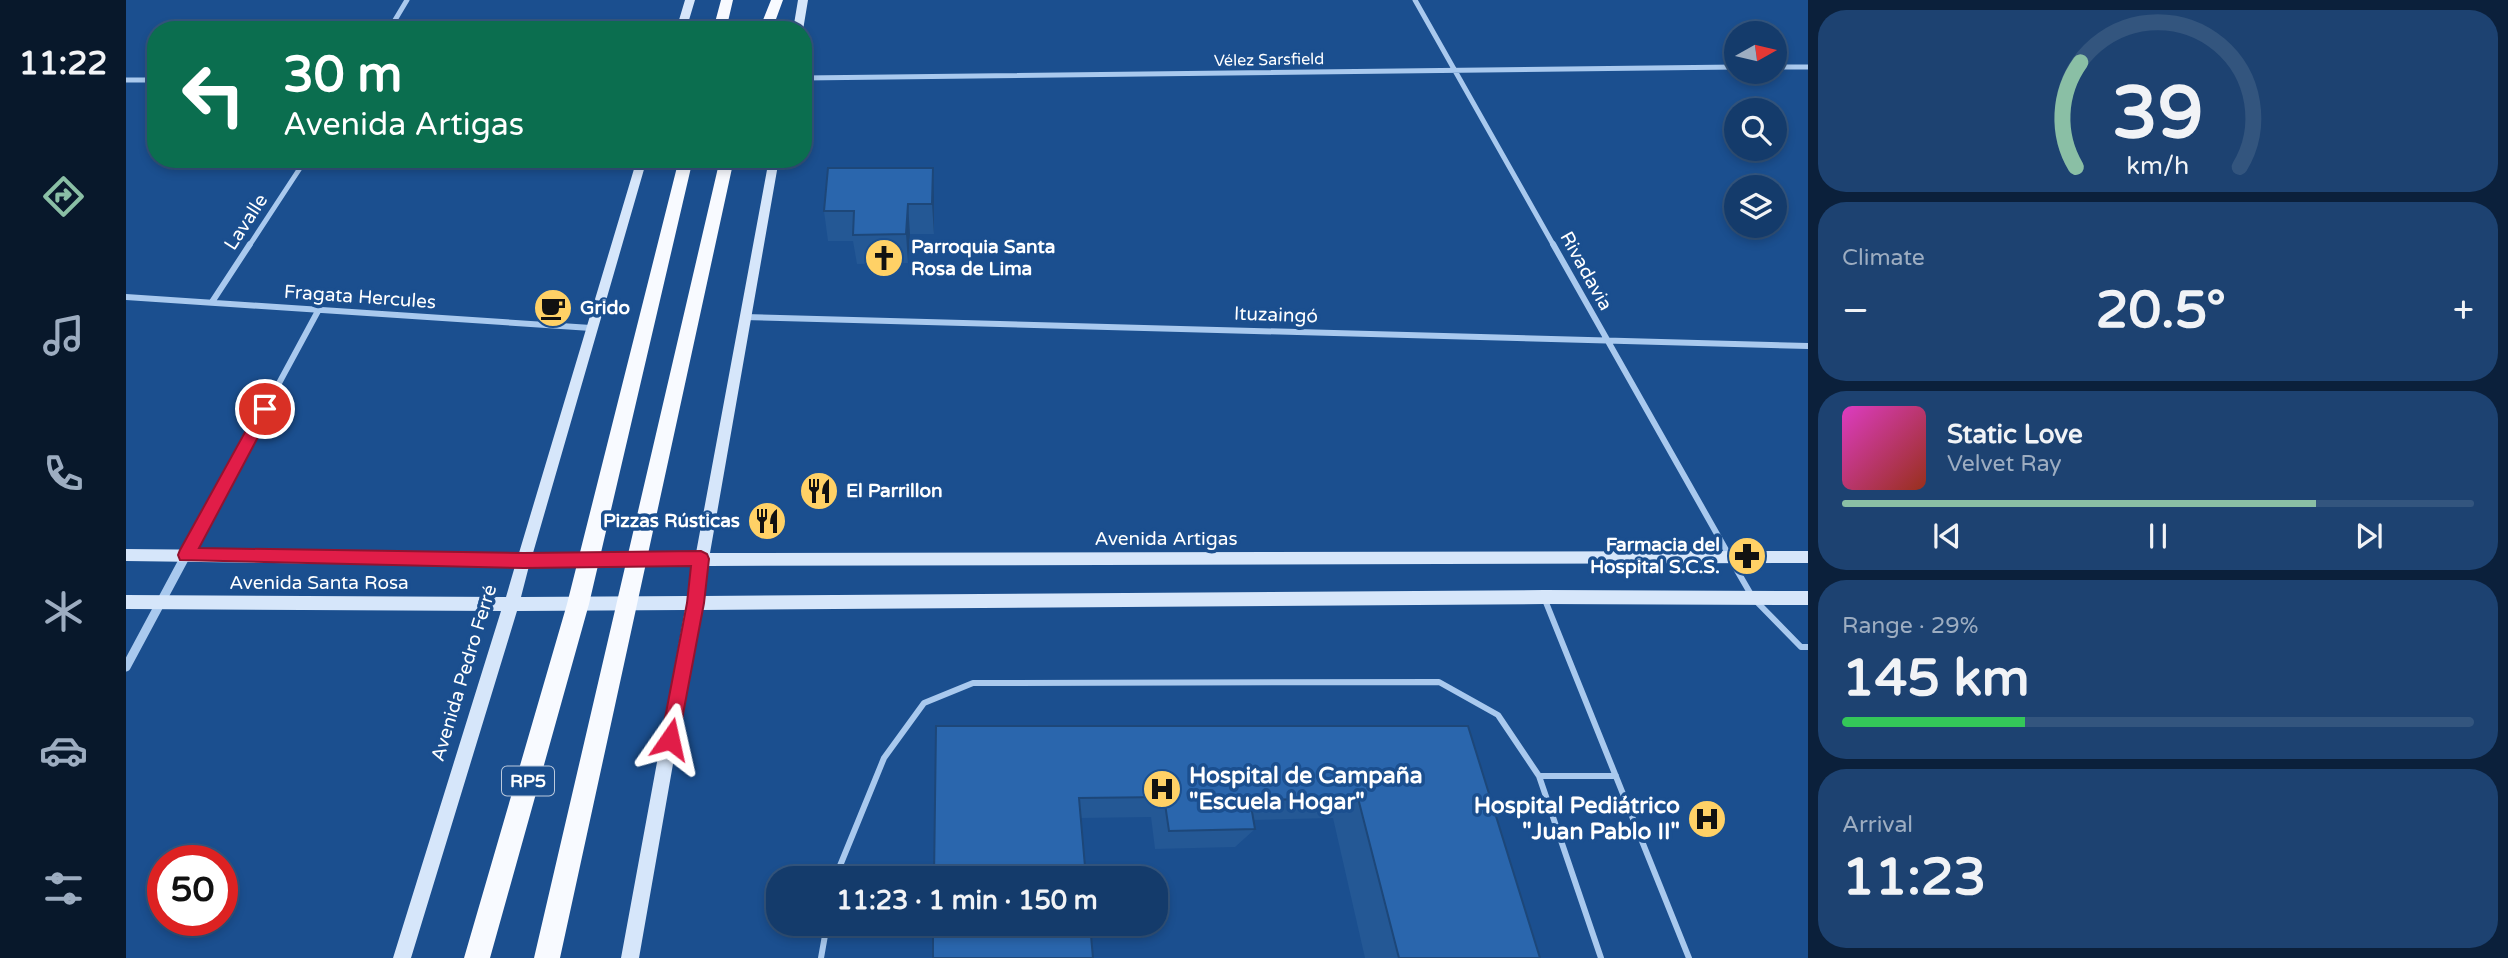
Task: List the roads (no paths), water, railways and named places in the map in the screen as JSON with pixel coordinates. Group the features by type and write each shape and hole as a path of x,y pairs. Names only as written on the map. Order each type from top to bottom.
{"highway":[{"path":"717,21 719,0"},
{"path":"719,21 727,0"},
{"path":"758,21 763,0"},
{"path":"768,21 776,0"},
{"path":"589,560 684,168"},
{"path":"547,958 725,168"},
{"name":"RP5","path":"477,958 589,560"}],"main road":[{"path":"684,21 690,0"},
{"path":"800,21 803,0"},
{"name":"Avenida Pedro Ferré","path":"402,958 511,604 639,168"},
{"path":"630,958 772,168"},
{"name":"Avenida Santa Rosa","path":"126,555 524,560"},
{"name":"Avenida Artigas","path":"524,560 1808,557"},
{"path":"696,603 1544,597 1808,598"},
{"name":"Avenida Santa Rosa","path":"126,602 696,603"}],"street":[{"path":"394,21 407,0"},
{"name":"Rivadavia","path":"1415,0 1730,557"},
{"path":"1787,67 1808,67"},
{"name":"Vélez Sarsfield","path":"812,78 1724,68"},
{"path":"126,80 147,80"},
{"name":"Lavalle","path":"212,302 300,168"},
{"name":"Fragata Hercules","path":"126,297 591,328"},
{"path":"126,667 318,311"},
{"name":"Ituzaingó","path":"744,317 1808,346"}],"lane":[{"path":"1730,557 1753,598 1801,647 1808,647"},
{"path":"1544,597 1689,958"},
{"path":"840,866 884,758 924,703 973,683 1439,682 1498,715 1539,776 1601,958"},
{"path":"1539,776 1616,776"},
{"path":"821,958 825,936"}],"place":[{"name":"Parroquia Santa Rosa de Lima","path":"884,258"},
{"name":"Grido","path":"553,308"},
{"name":"El Parrillon","path":"819,491"},
{"name":"Pizzas Rústicas","path":"767,521"},
{"name":"Farmacia del Hospital S.C.S.","path":"1747,556"},
{"name":"Hospital de Campaña \"Escuela Hogar\"","path":"1162,789"},
{"name":"Hospital Pediátrico \"Juan Pablo II\"","path":"1707,819"}]}
